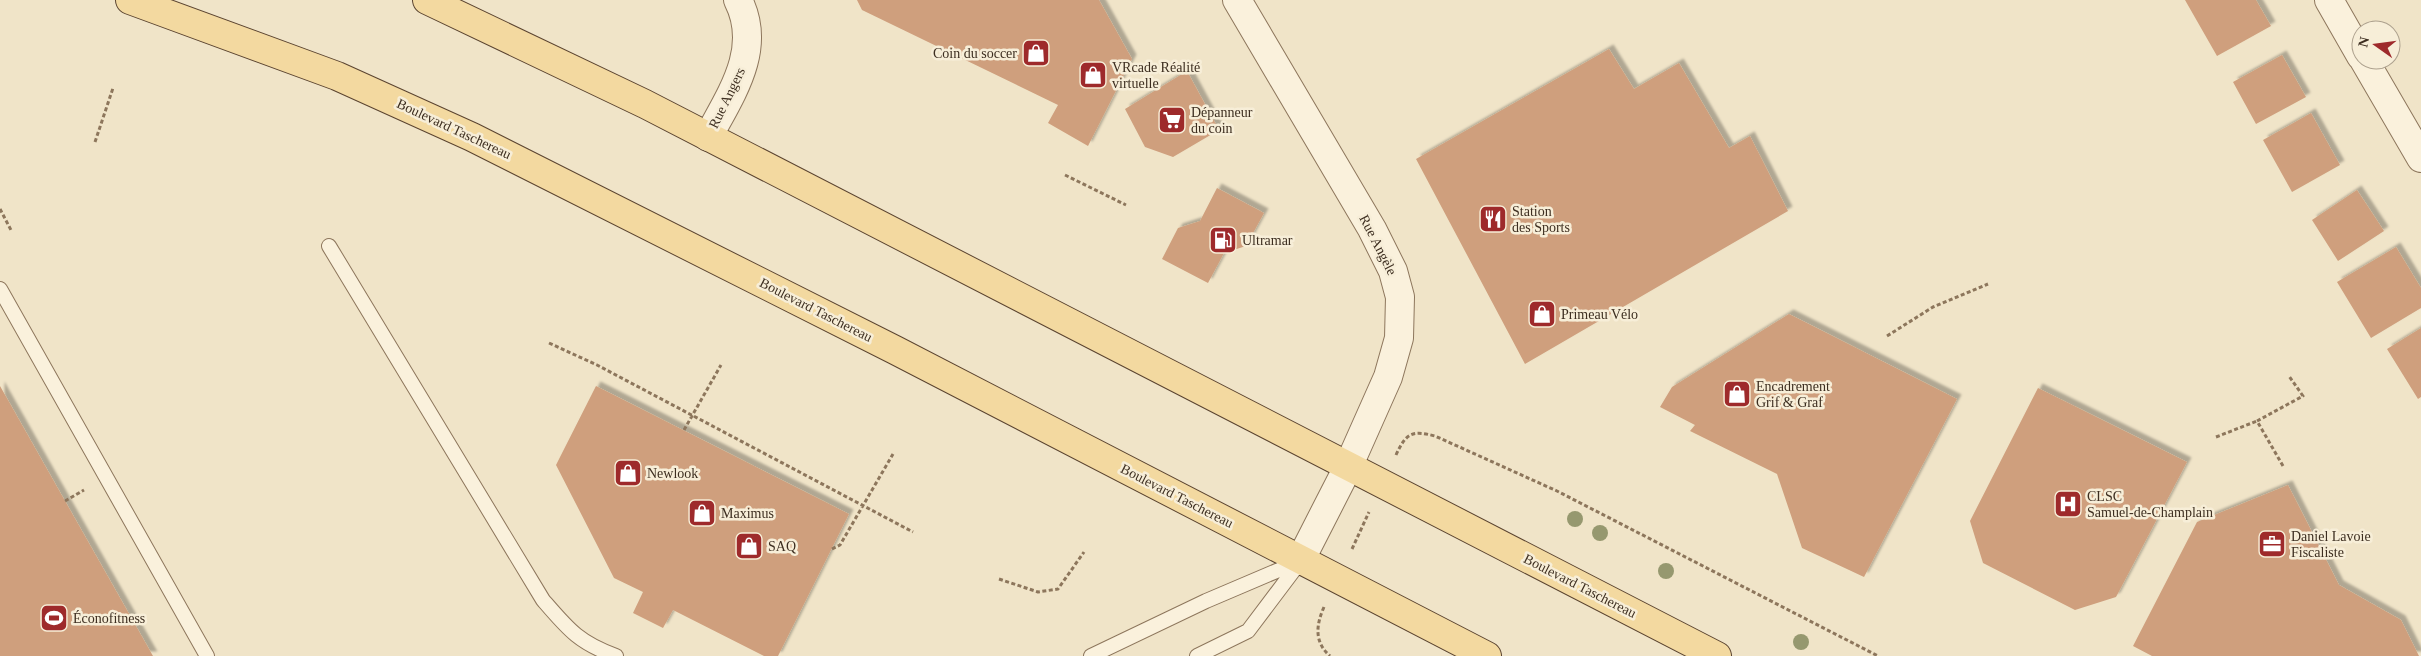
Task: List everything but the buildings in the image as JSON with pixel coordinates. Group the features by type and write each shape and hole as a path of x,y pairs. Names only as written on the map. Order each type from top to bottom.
{"main road":[{"name":"Boulevard Taschereau","path":"130,0 286,56 432,117 895,350 1487,656"},
{"name":"Boulevard Taschereau","path":"427,0 509,38 708,137 1717,656"}],"street":[{"name":"Rue Angers","path":"708,137 733,89 747,54 746,23 738,0"},
{"name":"Rue Angèle","path":"1237,0 1372,229 1393,271 1401,307 1400,327 1388,377 1348,467 1300,561"},
{"path":"2329,0 2351,38"},
{"path":"2370,70 2421,158"}],"lane":[{"path":"329,246 543,600 570,631 593,648 616,656"},
{"path":"0,288 207,656"},
{"path":"1091,656 1206,601 1300,561"},
{"path":"1197,656 1248,631 1300,561"}],"path":[{"path":"95,142 113,88"},
{"path":"1065,175 1126,205"},
{"path":"0,209 12,232"},
{"path":"1887,336 1932,307 1988,284"},
{"path":"549,343 597,365 913,532"},
{"path":"684,430 721,365"},
{"path":"2216,437 2257,421 2303,396 2289,376"},
{"path":"2257,421 2283,466"},
{"path":"1330,656 1320,643 1316,630 1319,619 1404,438 1414,433 1435,436 1557,491 1878,656"},
{"path":"832,549 840,545 892,454"},
{"path":"999,579 1038,592 1058,589 1084,552"}],"place":[{"name":"Coin du soccer","path":"1036,53"},
{"name":"VRcade Réalité virtuelle","path":"1093,75"},
{"name":"Dépanneur du coin","path":"1172,120"},
{"name":"Station des Sports","path":"1493,219"},
{"name":"Ultramar","path":"1223,240"},
{"name":"Primeau Vélo","path":"1542,314"},
{"name":"Encadrement Grif & Graf","path":"1737,394"},
{"name":"Newlook","path":"628,473"},
{"name":"CLSC Samuel-de-Champlain","path":"2068,504"},
{"name":"Maximus","path":"702,513"},
{"name":"Daniel Lavoie Fiscaliste","path":"2272,544"},
{"name":"SAQ","path":"749,546"},
{"name":"Éconofitness","path":"54,618"}]}
